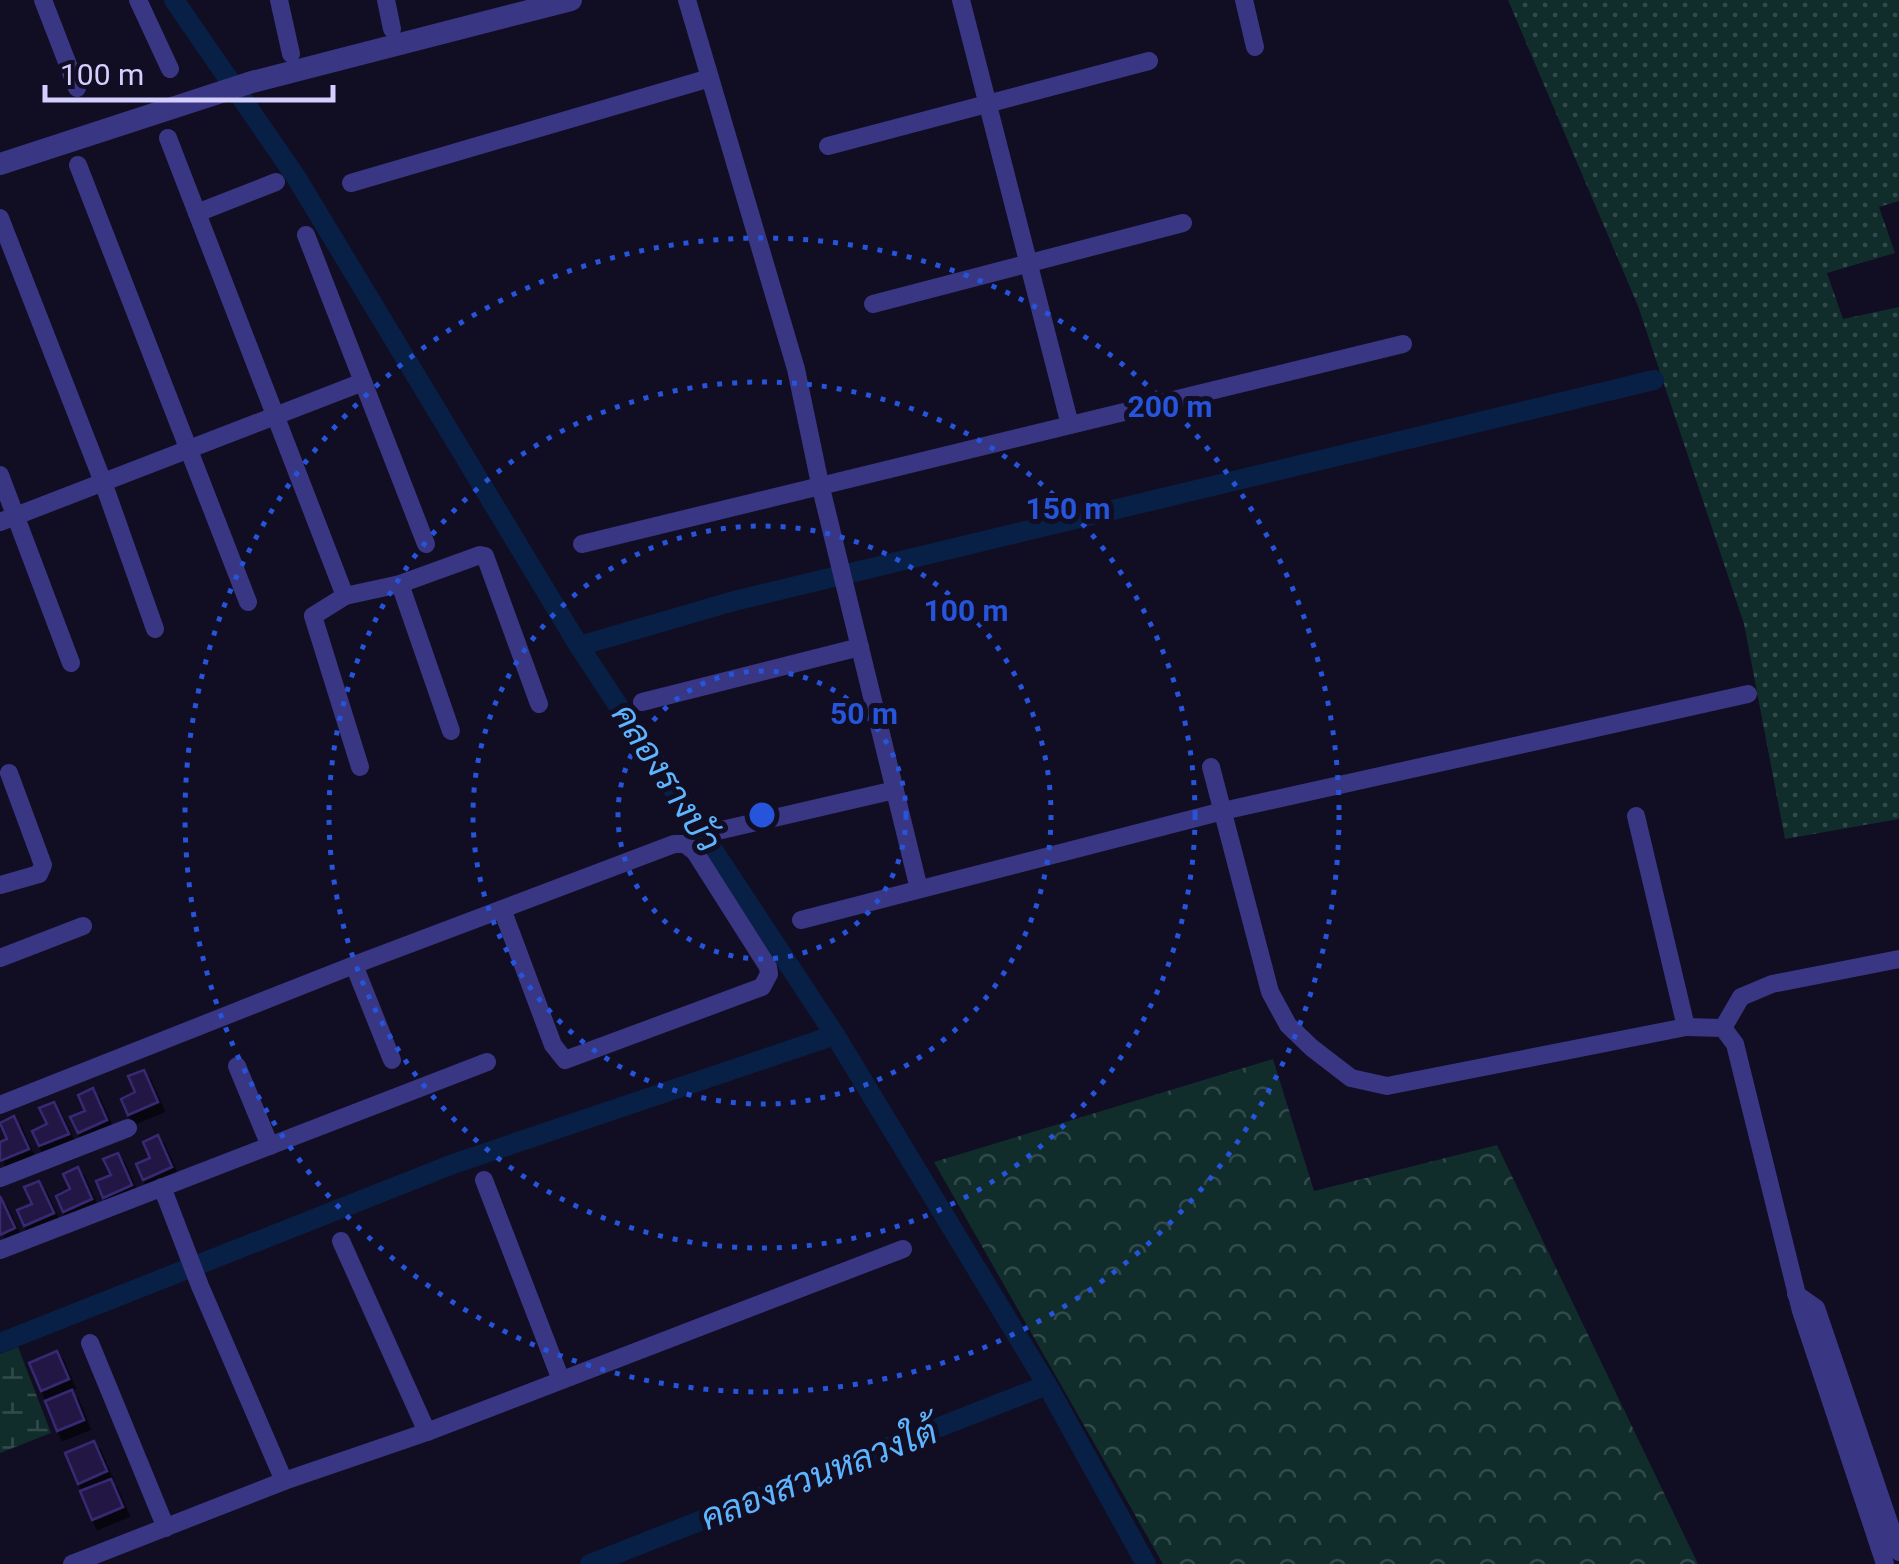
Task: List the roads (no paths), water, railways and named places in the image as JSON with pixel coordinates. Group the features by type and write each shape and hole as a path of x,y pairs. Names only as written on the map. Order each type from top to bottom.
{"street":[{"path":"44,0 76,88"},
{"path":"138,0 170,69"},
{"path":"279,0 290,54"},
{"path":"386,0 392,29"},
{"path":"687,0 796,369 820,484 919,889"},
{"path":"962,0 1070,424"},
{"path":"1244,0 1255,47"},
{"path":"0,164 252,82 560,1"},
{"path":"828,146 1149,61"},
{"path":"351,183 710,78"},
{"path":"168,138 345,596"},
{"path":"78,165 248,602"},
{"path":"198,214 276,182"},
{"path":"0,218 103,482 155,630"},
{"path":"873,304 1183,223"},
{"path":"306,235 426,544"},
{"path":"582,544 1403,344"},
{"path":"8,519 363,382"},
{"path":"0,476 8,519 70,663"},
{"path":"360,767 312,616 345,596 400,584 485,556 539,704"},
{"path":"400,584 451,731"},
{"path":"642,702 860,648"},
{"path":"800,920 1222,811 1748,694"},
{"path":"1211,766 1270,992 1288,1025 1350,1078 1387,1086 1686,1027 1724,1028 1735,1044 1796,1294 1816,1308 1837,1396 1868,1486 1899,1552"},
{"path":"0,885 38,874 43,865 10,773"},
{"path":"713,832 895,790"},
{"path":"1636,816 1686,1027"},
{"path":"0,1105 354,965 502,909 674,844 685,844 694,852 769,974 762,987 565,1060 554,1044 502,909"},
{"path":"0,958 84,926"},
{"path":"1724,1028 1741,997 1772,984 1899,960"},
{"path":"354,965 392,1060"},
{"path":"0,1250 487,1062"},
{"path":"238,1066 270,1146"},
{"path":"0,1178 128,1128"},
{"path":"484,1180 561,1380"},
{"path":"162,1187 284,1481"},
{"path":"341,1241 427,1432"},
{"path":"72,1564 903,1248"},
{"path":"90,1343 166,1528"},
{"path":"1868,1486 1885,1564"}],"waterway":[{"name":"คลองรางบัว","path":"174,0 296,177 579,646 835,1035 1047,1385 1146,1564"},
{"path":"579,646 734,601 1654,380"},
{"path":"0,1343 453,1164 835,1035"},
{"name":"คลองสวนหลวงใต้","path":"590,1564 1047,1385"}]}
